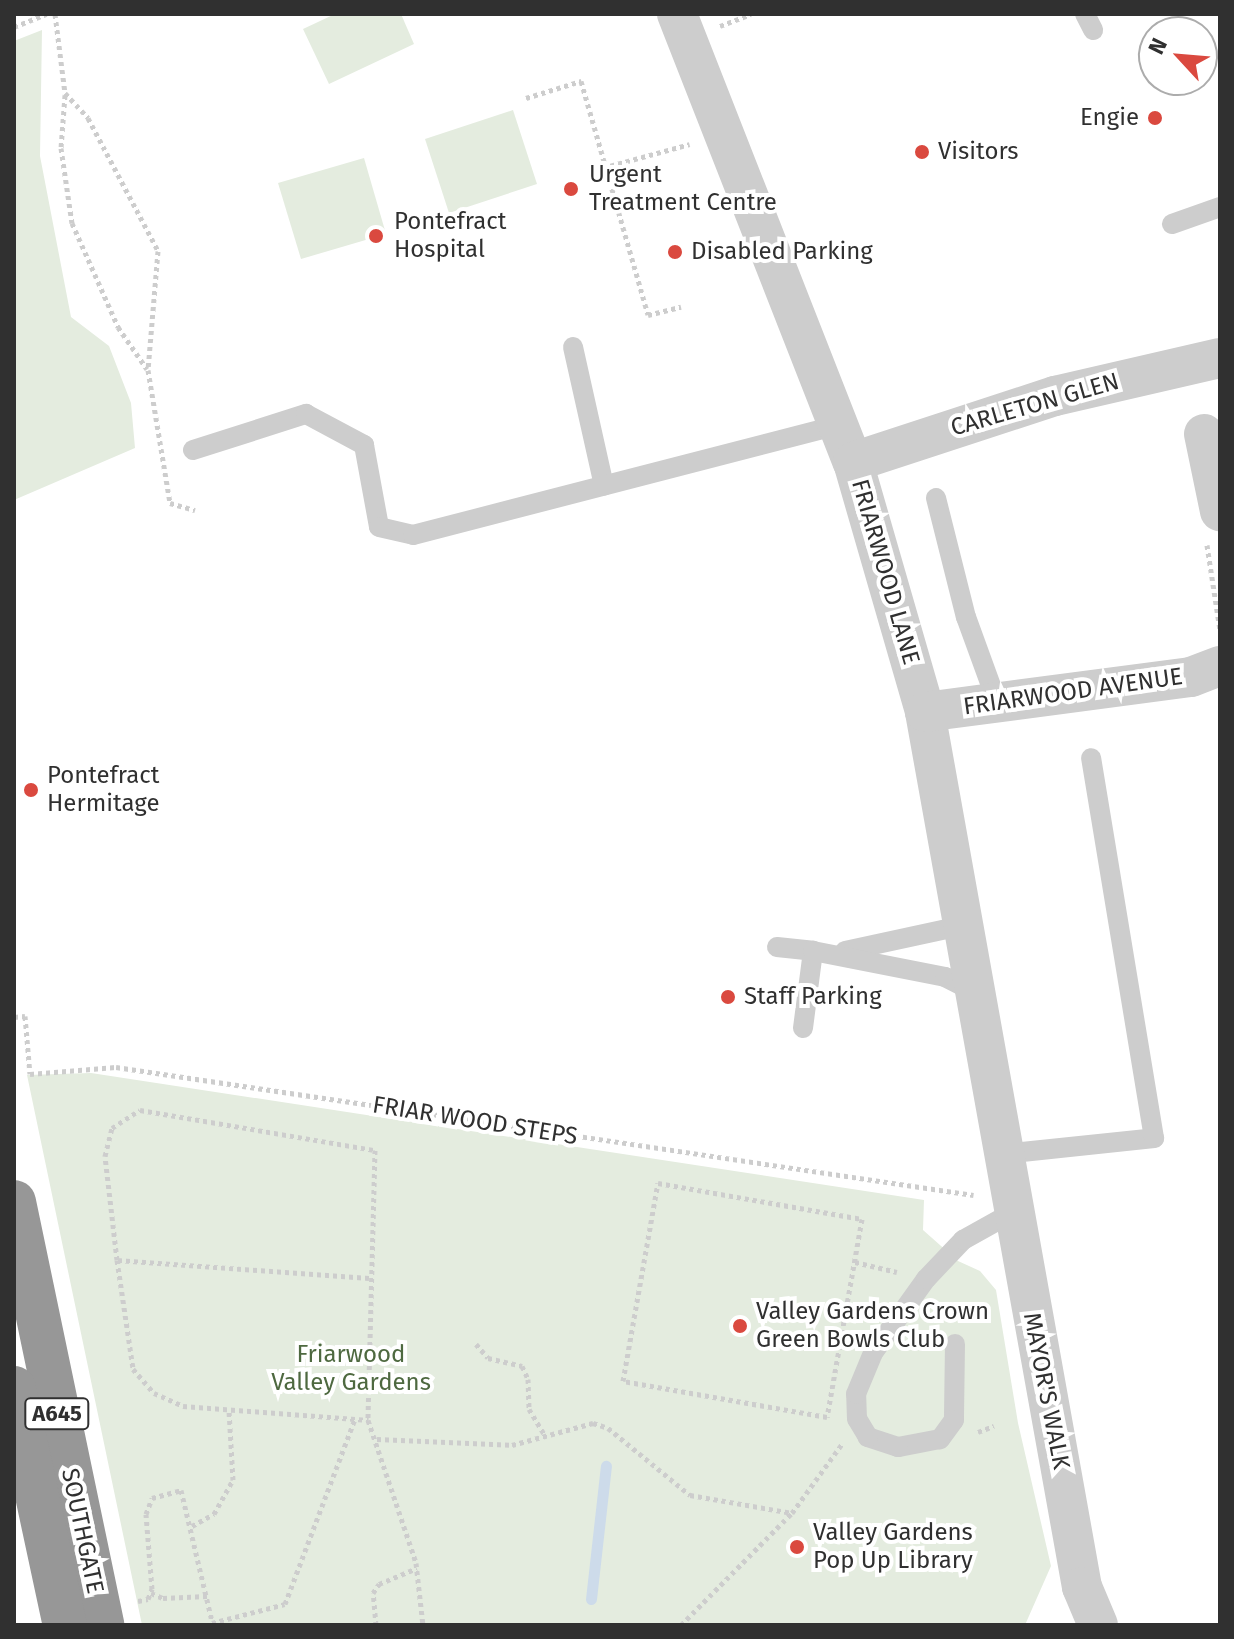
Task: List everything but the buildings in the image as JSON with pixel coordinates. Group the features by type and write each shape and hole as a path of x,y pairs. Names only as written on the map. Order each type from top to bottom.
{"highway":[{"name":"SOUTHGATE","path":"14,1202 112,1614"},
{"name":"SOUTHGATE","path":"14,1388 65,1625"}],"street":[{"name":"FRIARWOOD LANE","path":"691,23 853,462 925,712 978,994 1003,1154"},
{"name":"CARLETON GLEN","path":"853,462 1055,396 1220,358"},
{"path":"1204,434 1220,511"},
{"name":"FRIARWOOD AVENUE","path":"925,712 1191,677 1220,666"},
{"name":"MAYOR'S WALK","path":"1003,1154 1000,1204 1082,1587 1098,1625"}],"lane":[{"path":"1172,224 1220,207"},
{"path":"573,347 604,486"},
{"path":"193,450 306,414 364,445 379,527 393,534 413,535 838,425"},
{"path":"936,498 966,617 997,702"},
{"path":"1003,1154 1154,1138 1091,758"},
{"path":"837,953 965,925"},
{"path":"777,947 837,953 945,977 978,994"},
{"path":"803,1028 813,951"},
{"path":"955,1344 954,1420 940,1439 898,1447 868,1437 857,1419 856,1394 873,1353 918,1290 1000,1204"}],"path":[{"path":"14,27 47,14"},
{"path":"55,14 65,93 61,148 72,223 118,327 148,370"},
{"path":"691,23 751,14"},
{"path":"526,98 581,81 648,315 681,307"},
{"path":"65,93 88,118 158,251 148,370 170,503 195,510"},
{"path":"595,170 703,140"},
{"name":"FRIAR WOOD STEPS","path":"14,1017 25,1016 30,1074 116,1067 1000,1204"},
{"path":"368,1420 183,1406 154,1393 133,1369 105,1156 112,1128 140,1110 375,1150 369,1278 368,1420 377,1439 417,1568 423,1625"},
{"path":"658,1183 862,1219 855,1262 827,1417 623,1381 658,1183"},
{"path":"117,1260 369,1278"},
{"path":"855,1262 891,1269 918,1290"},
{"path":"476,1344 488,1358 522,1366 528,1379 529,1409 545,1436"},
{"path":"192,1526 214,1514 233,1480 229,1409"},
{"path":"112,1614 148,1599 151,1593 146,1514 152,1498 181,1490 192,1526 212,1624 285,1604 355,1419"},
{"path":"681,1625 792,1513 857,1419"},
{"path":"377,1439 512,1445 593,1423 608,1428 690,1495 792,1513"},
{"path":"376,1625 373,1593 388,1578 417,1568"},
{"path":"151,1593 163,1598 207,1596"}],"green space":[{"path":"335,14 401,14 414,44 329,84 303,29"},
{"path":"42,30 40,156 71,317 109,346 131,403 135,448 14,500 14,41"},
{"path":"513,110 537,184 449,213 425,139"},
{"path":"364,158 386,234 301,259 278,183"},
{"name":"Friarwood Valley Gardens","path":"91,1073 924,1200 923,1230 958,1261 980,1271 996,1290 1018,1423 1051,1566 1025,1625 142,1625 27,1075"}],"waterway":[{"path":"591,1599 606,1466"}],"place":[{"name":"Engie","path":"1155,118"},
{"name":"Visitors","path":"922,152"},
{"name":"Urgent Treatment Centre","path":"571,189"},
{"name":"Pontefract Hospital","path":"376,236"},
{"name":"Disabled Parking","path":"675,252"},
{"name":"Pontefract Hermitage","path":"31,790"},
{"name":"Staff Parking","path":"728,997"},
{"name":"Valley Gardens Crown Green Bowls Club","path":"740,1326"},
{"name":"Valley Gardens Pop Up Library","path":"797,1547"}]}
